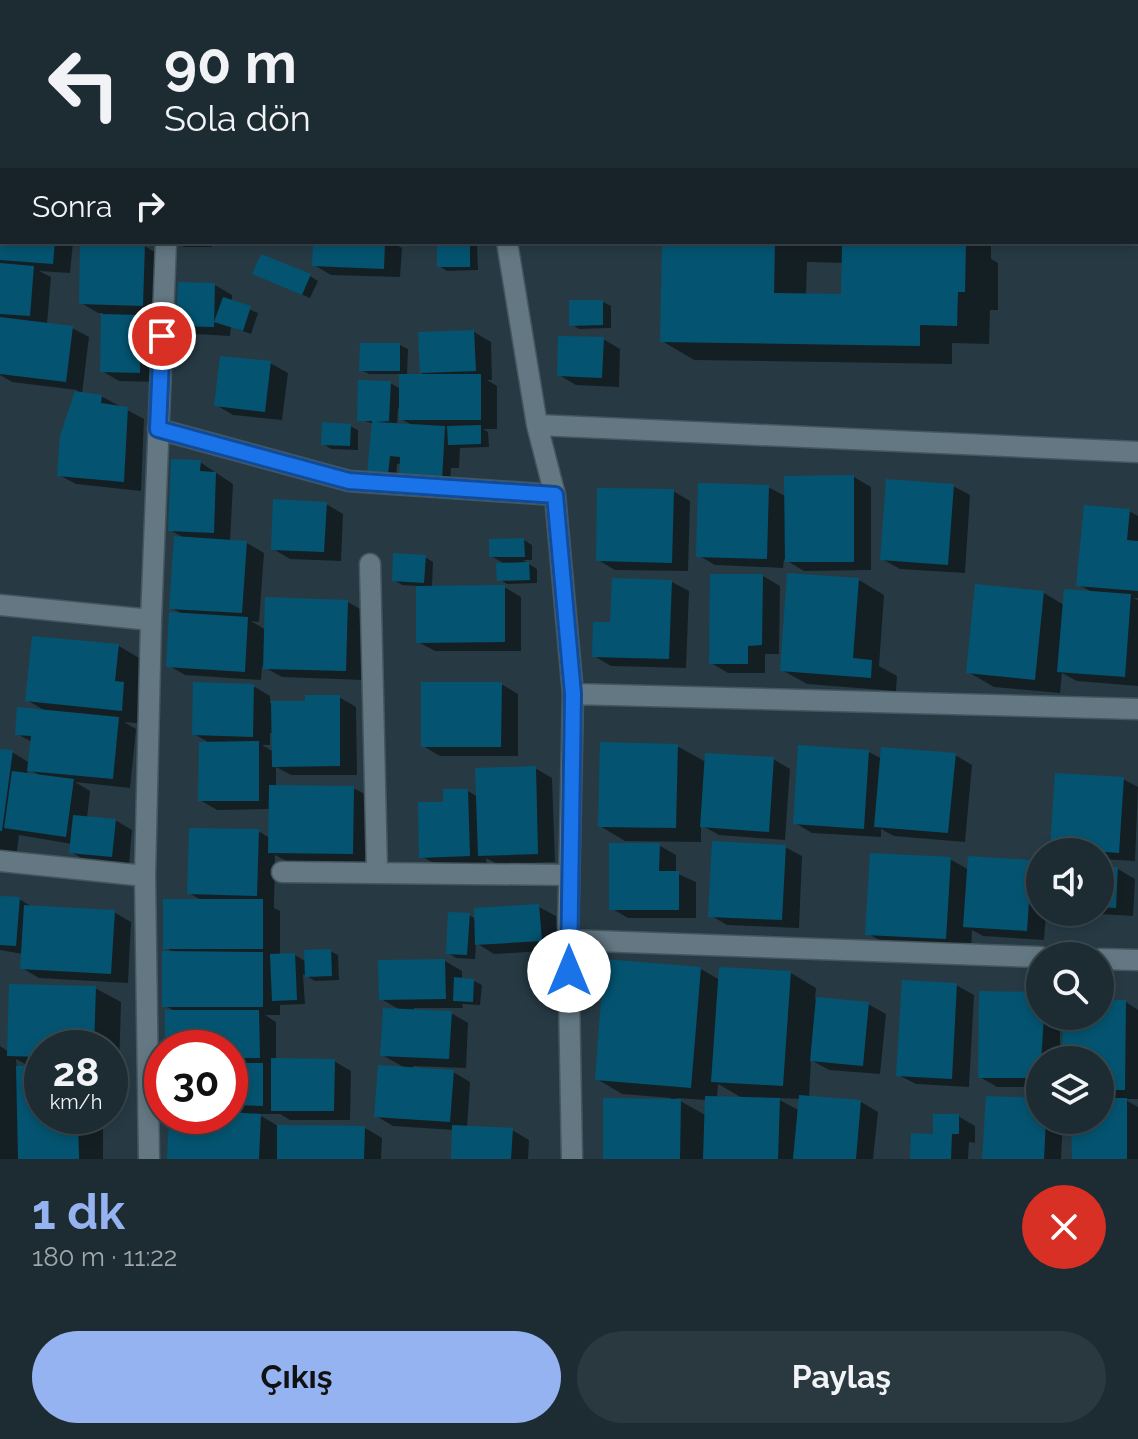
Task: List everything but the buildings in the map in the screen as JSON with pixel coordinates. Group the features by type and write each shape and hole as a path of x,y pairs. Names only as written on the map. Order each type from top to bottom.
{"street":[{"path":"149,1159 145,876 151,620 166,244"},
{"path":"507,244 537,425 555,495 573,694 568,940 572,1159"},
{"path":"537,425 1138,452"},
{"path":"158,429 349,481 555,495"},
{"path":"370,564 377,872"},
{"path":"0,605 151,620"},
{"path":"573,694 1138,709"},
{"path":"0,861 145,876"},
{"path":"282,872 569,875"},
{"path":"568,940 1026,956"},
{"path":"1114,959 1138,960"}],"route":[{"path":"162,336 158,429 349,481 555,495 573,694 569,971"}]}
